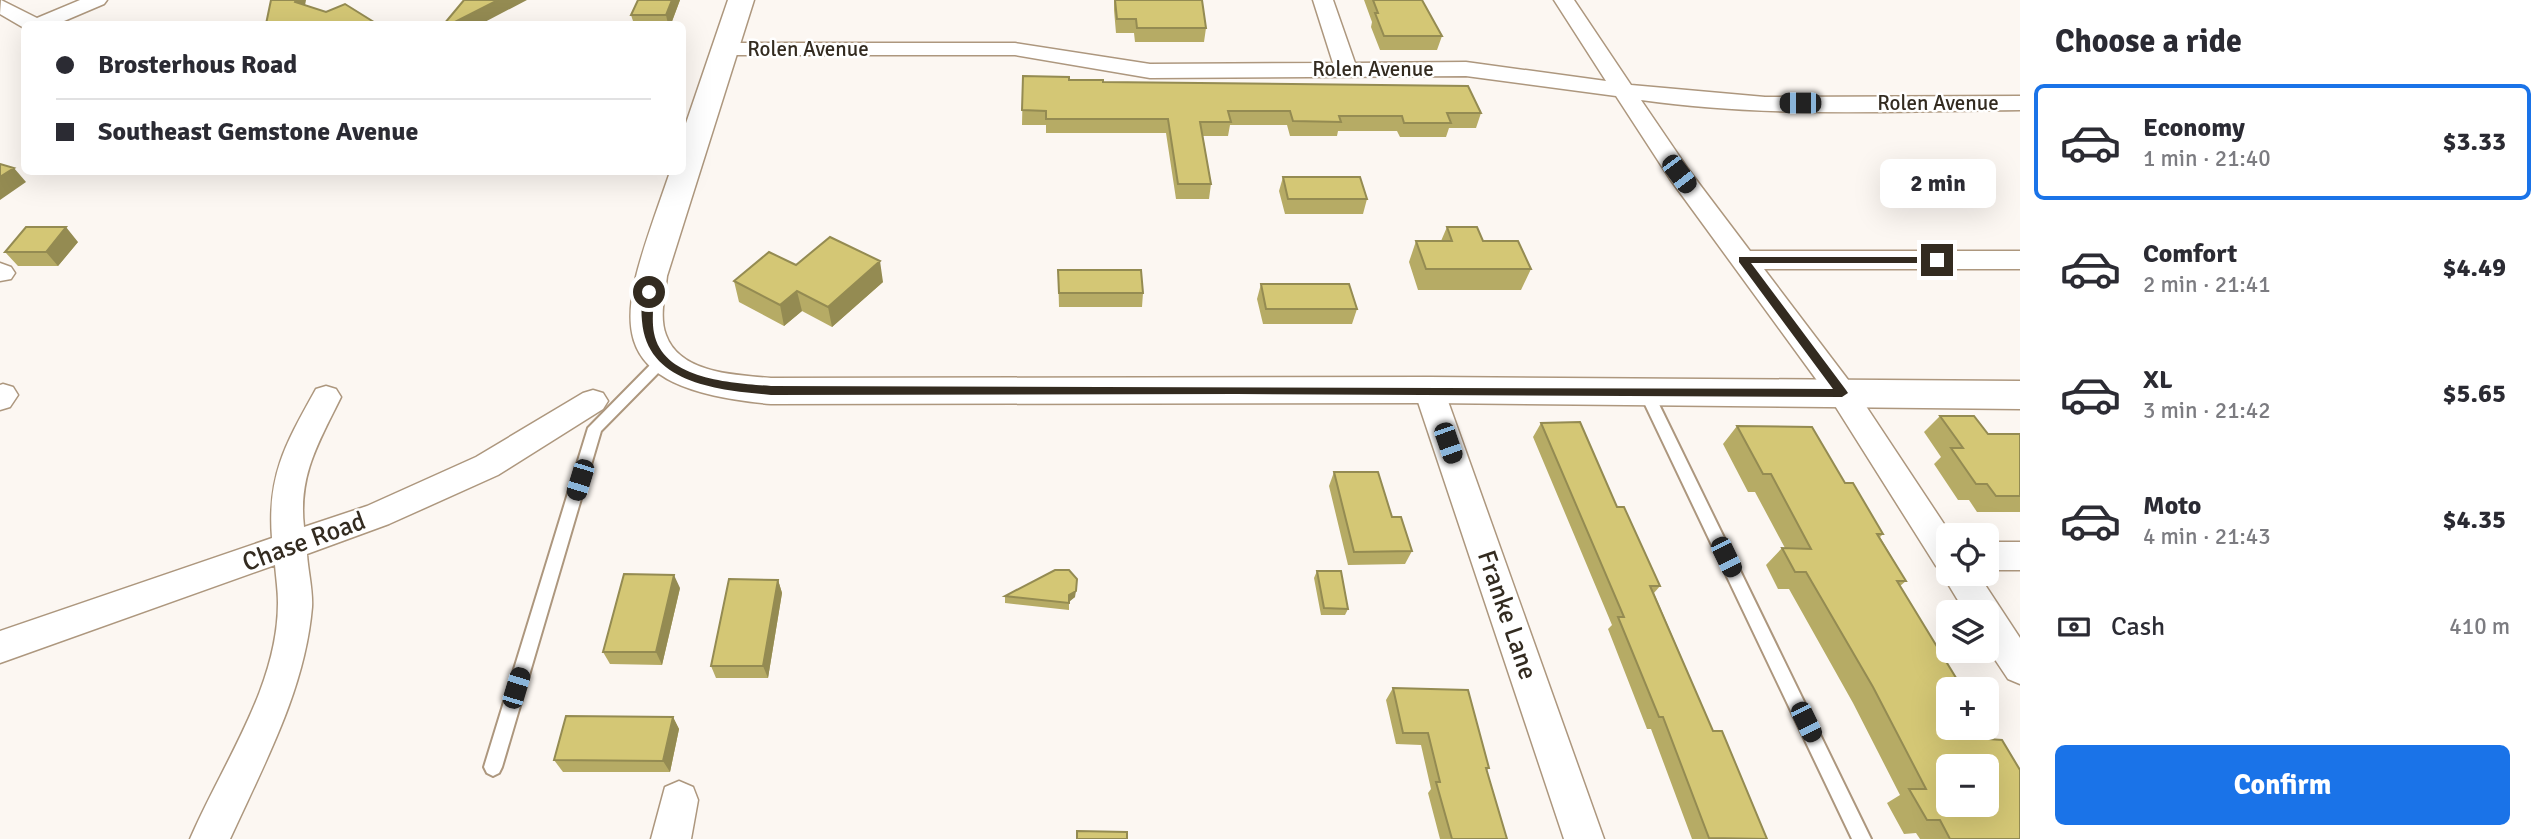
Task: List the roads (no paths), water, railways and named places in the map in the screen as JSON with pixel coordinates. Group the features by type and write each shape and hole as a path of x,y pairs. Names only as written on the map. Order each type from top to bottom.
{"street":[{"path":"47,21 97,0"},
{"path":"686,170 741,0"},
{"path":"1323,0 1346,69"},
{"path":"1564,0 1679,174 1842,393 1936,538"},
{"path":"0,6 28,21"},
{"name":"Rolen Avenue","path":"726,49 1015,49 1052,52 1115,68 1150,71 1465,69 1517,73 1680,98 1745,103 2020,103"},
{"path":"684,175 651,276 646,307 648,335 662,361 692,377 729,387 771,391 1429,390 2020,395"},
{"path":"1743,260 2020,260"},
{"name":"Franke Lane","path":"1429,390 1584,839"},
{"path":"209,839 272,705 288,653 295,604 286,511 293,463 326,397"},
{"name":"Chase Road","path":"0,647 378,515 487,466 593,401"},
{"path":"1999,556 2020,556"},
{"path":"1999,636 2020,668"},
{"path":"671,839 679,800"}],"lane":[{"path":"493,767 596,428 662,361"},
{"path":"1646,392 1862,839"}]}
